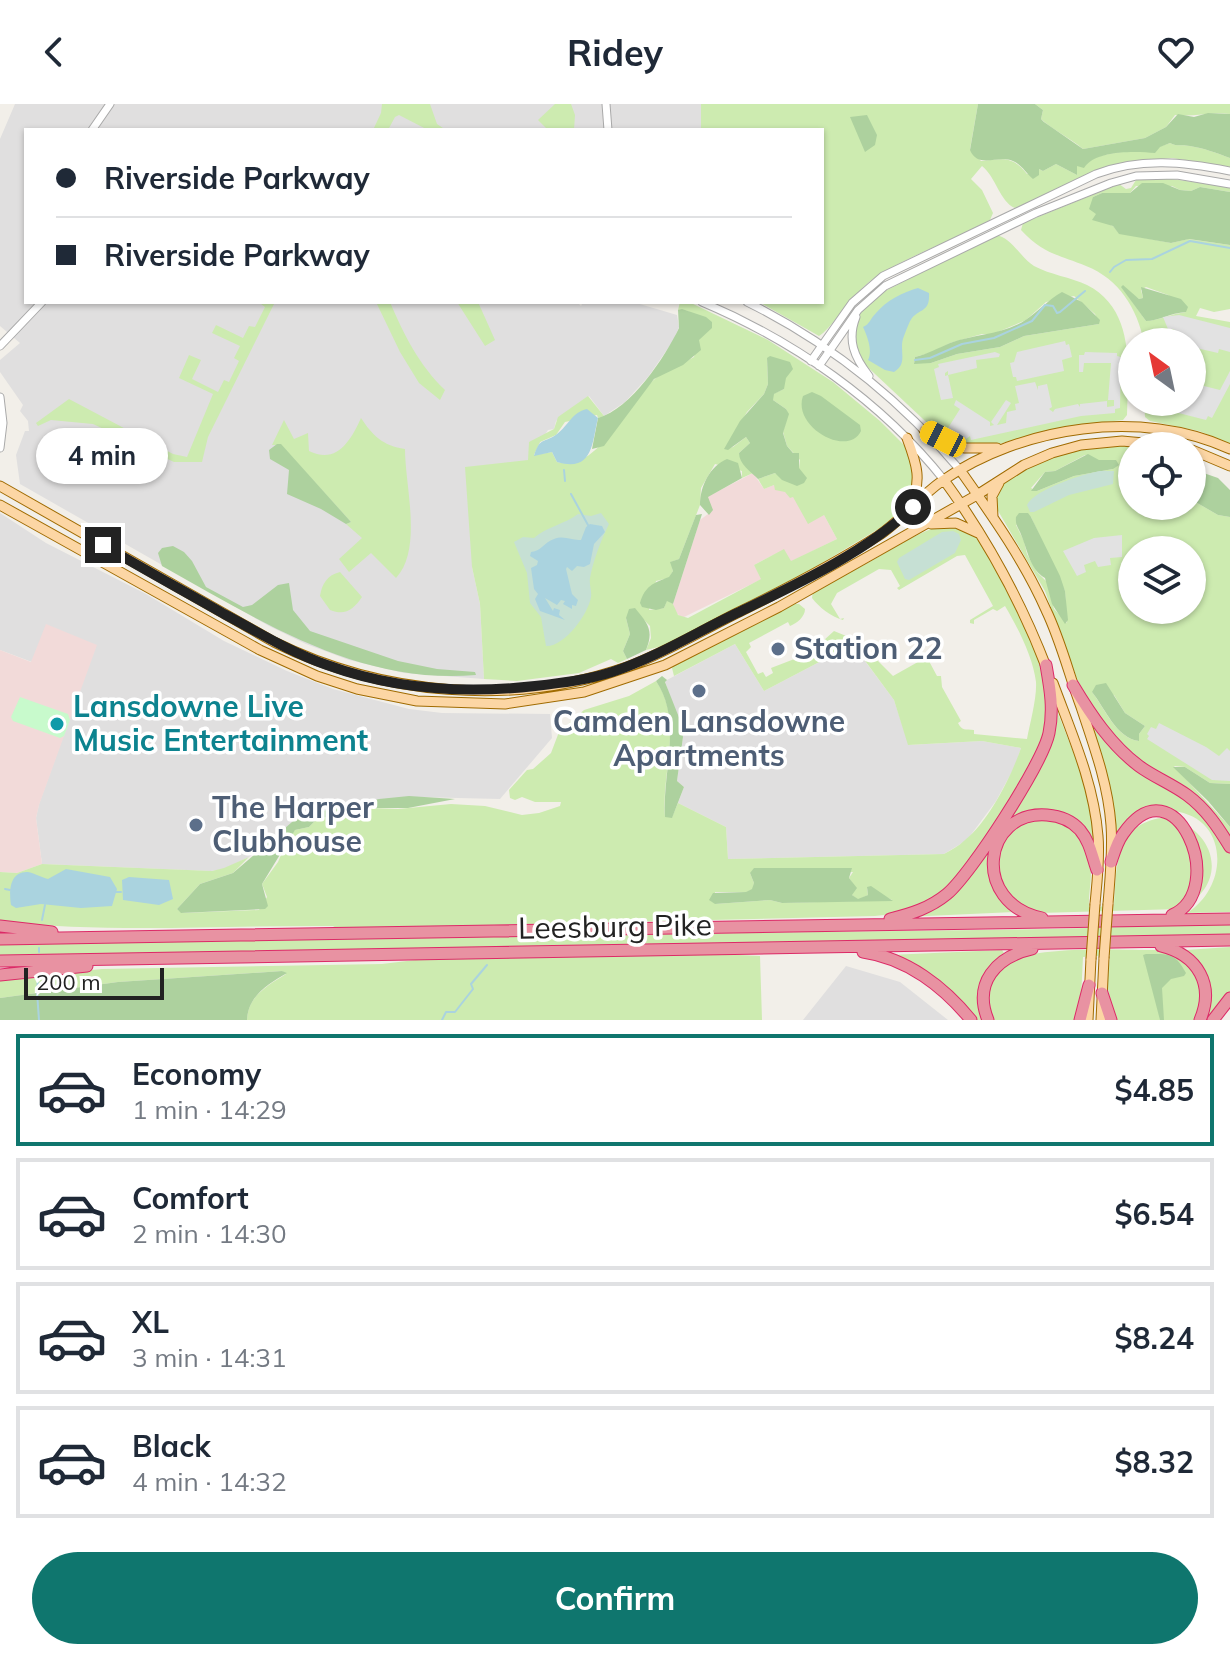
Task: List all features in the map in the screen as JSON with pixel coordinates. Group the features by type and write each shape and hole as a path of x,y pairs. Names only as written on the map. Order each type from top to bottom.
{"highway":[{"path":"857,925 889,920 927,907 949,893 967,872 1036,766 1045,747 1053,711 1046,665"},
{"path":"1073,685 1092,716 1120,750 1198,804 1230,847"},
{"path":"1111,862 1129,826 1148,815 1171,813 1197,824"},
{"path":"1058,921 1025,914 1001,894 992,866 1003,835 1019,820 1031,816 1052,815 1065,819 1075,824 1086,838 1097,870"},
{"path":"1145,920 1177,914 1203,900"},
{"name":"Leesburg Pike","path":"0,939 1230,919"},
{"path":"0,926 92,938"},
{"name":"Leesburg Pike","path":"0,961 1230,940"},
{"path":"1141,942 1174,949 1195,963 1207,990 1205,1010 1200,1020"},
{"path":"988,1020 983,999 986,981 994,966 1018,952 1061,943"},
{"path":"827,948 870,953 903,964 941,988 971,1020"},
{"path":"0,975 162,959"},
{"path":"1080,1020 1089,985"},
{"path":"1102,993 1111,1020"},
{"path":"1213,1020 1230,998"}],"main road":[{"path":"0,486 298,653 371,678 460,690 518,688 574,681 637,663 668,650 864,545 897,522 944,480 990,454 1016,445 1077,430 1130,425 1173,430 1230,449"},
{"path":"924,430 964,448 1016,445"},
{"path":"897,522 912,500 918,481 917,465 907,438"},
{"path":"0,505 288,664 338,684 377,694 463,705 546,700 602,688 642,674 779,607 1043,457 1081,445 1118,442"},
{"path":"1206,456 1230,466"},
{"path":"960,470 993,517 1047,612 1105,782 1111,825 1111,862 1101,1020"},
{"path":"993,517 993,492 1006,477"},
{"path":"944,480 982,535 1009,582 1046,665 1092,797 1098,840 1088,1020"},
{"path":"924,525 956,523 982,535"}],"street":[{"path":"93,128 110,104"},
{"path":"606,104 608,128"},
{"path":"815,363 821,345 852,303 883,276 1096,174 1156,162 1178,162 1230,171"},
{"path":"815,363 829,350 858,310 877,292 904,275 1036,213 1136,176 1162,175 1230,184"},
{"path":"0,345 40,304"},
{"path":"706,304 760,329 815,363 907,438 944,480"},
{"path":"750,304 829,350 875,384 924,430 960,470"},
{"path":"858,310 852,329 852,349 875,384"},
{"path":"0,397 3,423 0,448"}],"shaded area":[{"path":"15,104 701,104 701,128 24,128 24,304 640,304 677,315 679,327 673,341 648,377 625,402 604,416 589,396 556,421 554,429 548,430 472,567 480,604 484,679 404,673 349,660 306,644 20,484 16,455 25,431 29,431 28,421 20,411 23,405 0,372 0,360 20,343 0,326 0,139"},
{"path":"1179,315 1230,328 1230,352 1206,350 1206,328 1168,328 1163,317"},
{"path":"1065,341 1066,345 1069,344 1072,357 1062,360 1064,371 1017,381 1013,377 1010,363 1014,362 1017,352"},
{"path":"995,352 1000,354 999,357 976,360 977,368 948,375 953,398 941,400 934,369 939,367 938,364"},
{"path":"1085,352 1117,353 1118,408 1115,413 1081,416 971,440 970,436 966,439 948,428 960,409 954,405 956,400 990,422 990,426 994,425 991,422 1006,400 1011,403 997,425 1006,423 1007,412 1016,410 1015,404 1019,403 1015,386 1035,382 1038,390 1038,386 1047,384 1052,407 1049,409 1053,412 1078,404 1080,407 1080,404 1107,401 1107,407 1114,406 1114,400 1108,400 1111,363 1084,363 1083,372 1079,372 1079,355"},
{"path":"1230,371 1230,384 1212,418 1208,416 1206,420 1190,416 1206,416 1206,386 1220,390"},
{"path":"753,473 764,489 774,485 824,515 837,539 790,562 784,550 771,556 754,565 762,579 682,618 674,611 673,604 700,520 712,511 707,497"},
{"path":"0,513 46,543 146,594 224,641 287,671 333,689 409,709 442,713 550,714 552,738 500,799 416,797 301,817 249,857 224,869 42,864 36,818 39,804 96,645 32,662 0,650"},
{"path":"1122,535 1118,536 1118,557 1110,558 1111,565 1098,567 1095,561 1084,565 1086,572 1077,576 1063,551 1094,538"},
{"path":"46,624 97,645 39,805 36,818 42,864 17,873 0,872 0,650 31,662"},
{"name":"Camden Lansdowne Apartments","path":"735,644 764,691 846,648 865,661 894,700 909,745 982,741 1021,748 1015,766 996,801 967,840 944,854 728,859 726,827 678,803 684,787 677,781 683,737 665,681"},
{"path":"1159,723 1219,756 1227,748 1230,751 1230,781 1212,780 1147,739 1151,727 1156,729"},
{"path":"846,966 900,982 948,1020 803,1020"}],"green space":[{"path":"382,104 430,104 437,124 443,128 424,128 399,115 389,128 374,128"},
{"path":"555,104 571,104 575,115 574,128 546,128 538,120"},
{"path":"701,104 978,104 970,149 981,161 1012,161 1027,174 1056,164 1077,175 1077,165 1086,165 1097,157 1170,143 1200,148 1230,158 1230,167 1172,158 1129,162 1015,208 1005,200 982,166 971,179 982,190 993,213 990,220 898,264 869,282 819,336 763,304 824,304 824,128 701,128"},
{"path":"978,104 1035,104 1043,110 1041,119 1044,122 1083,149 1145,138 1166,127 1178,114 1194,117 1208,113 1230,114 1230,158 1200,148 1170,143 1155,153 1127,152 1097,158 1084,168 1077,166 1077,175 1056,164 1043,171 1039,169 1039,175 1033,179 1013,161 983,160 973,156 970,150"},
{"path":"1035,104 1230,104 1230,114 1175,115 1166,127 1145,138 1083,149 1041,119 1043,110"},
{"path":"867,115 877,135 875,145 865,152 850,117"},
{"path":"1164,178 1230,187 1230,192 1200,187 1191,191 1172,186 1136,186 1130,193 1102,193 1093,197 1102,221 1119,233 1171,243 1188,239 1230,245 1230,309 1214,312 1200,308 1196,316 1230,322 1230,444 1206,432 1150,421 1145,417 1206,416 1206,328 1140,328 1125,296 1108,279 1086,266 1044,249 1021,230 1023,223 1119,184 1126,189 1131,188 1136,180","holes":["1122,287 1139,299 1143,298 1141,290 1146,287 1168,295 1186,312 1146,321"]},
{"path":"1142,183 1163,183 1180,190 1191,191 1200,187 1230,192 1230,245 1189,239 1171,243 1119,234 1113,226 1092,220 1096,214 1089,209 1093,197 1102,193 1130,193"},
{"path":"996,235 1011,244 1034,266 1087,285 1103,296 1114,310 1122,328 1118,328 1118,416 1126,416 1123,420 1069,426 991,446 972,447 939,434 859,359 853,339 861,312 883,292","holes":["1074,296 1095,314 1099,324 1024,336 1000,347 957,354 931,363 914,363 915,357 950,343 993,334 1026,320 1046,302"]},
{"path":"1123,285 1139,299 1143,298 1141,287 1181,299 1188,307 1186,312 1146,321 1121,287"},
{"path":"1062,292 1082,302 1100,320 1099,324 1024,336 1000,347 914,364 915,357 950,343 1018,324"},
{"path":"261,304 274,304 208,437 202,462 174,462 93,424 51,420 38,426 36,423 69,399 173,454 187,457 213,394 179,378 189,355 201,360 192,379 218,392 224,380 229,382 239,361 234,358 240,346 212,333 216,325 243,338 249,326 255,327 265,307"},
{"path":"377,304 391,304 413,349 445,390 440,400 419,383"},
{"path":"458,304 479,304 495,340 485,346"},
{"path":"680,304 693,304 768,340 833,382 880,421 905,446 917,477 906,506 880,528 782,587 667,645 646,650 651,638 650,626 643,619 626,618 630,634 623,651 627,659 618,663 611,659 579,673 517,681 484,679 480,604 472,567 465,467 528,460 529,442 554,429 558,417 588,396 604,416 565,422 556,435 540,442 534,455 552,452 557,462 572,463 586,457 612,433 656,378 694,357 698,340 711,328 688,311 678,310","holes":["767,358 784,389 773,394 773,400 788,414 783,432 787,446 800,460 799,468 780,476 775,473 758,479 764,489 774,485 775,490 793,497 808,524 824,515 837,539 791,561 784,549 754,565 761,579 688,618 678,615 673,604 667,600 664,608 649,610 656,581 669,578 673,571 671,562 679,559 700,505 701,488 715,464 742,471 742,478 753,473 739,453 750,443 746,437 725,449 747,412 764,394 768,384"]},
{"path":"678,310 712,322 712,328 699,340 701,350 683,365 654,379 604,446 592,449 598,418 623,404 646,380 679,328"},
{"path":"770,356 790,362 793,369 786,378 784,389 774,394 773,400 789,414 783,433 787,446 793,453 799,453 799,468 807,478 797,486 782,480 775,473 758,479 749,471 739,453 750,443 746,437 728,450 724,449 740,421 764,394 768,384 767,358"},
{"path":"812,392 860,425 861,431 854,439 834,440 813,428 802,408 803,396"},
{"path":"361,418 379,439 405,449 411,534 404,566 396,578 371,553 349,572 339,559 362,538 346,524 351,522 281,445 272,445 284,420 294,439 308,433 309,451 319,455 335,453 348,442"},
{"path":"281,444 351,522 346,524 287,494 289,470 270,459 269,450"},
{"path":"1118,446 1118,520 1206,520 1206,508 1230,517 1230,784 1210,783 1185,767 1174,766 1230,827 1230,842 1161,776 1123,747 1088,704 1045,591 994,504 995,492 1024,470 1059,455","holes":["1085,455 1113,469 1074,476 1037,491 1031,488 1045,472 1055,471","1031,517 1065,591 1067,623 1054,609 1047,582 1027,554 1016,525","1092,692 1114,695 1125,713 1145,726 1138,741 1117,728"]},
{"path":"1088,454 1099,460 1116,460 1118,463 1113,469 1074,476 1031,491 1045,472 1055,471"},
{"path":"727,459 738,463 742,478 708,497 713,510 709,515 700,505 702,491 711,472"},
{"path":"1100,471 1114,471 1113,484 1069,495 1030,512 1027,505 1039,493"},
{"path":"1206,474 1218,478 1230,490 1230,517 1206,508"},
{"path":"601,513 609,524 591,571 589,604 567,636 546,646 541,617 530,603 527,573 514,542 523,537 534,538 578,514 591,516"},
{"path":"1019,513 1028,513 1031,517 1060,576 1065,591 1068,620 1065,624 1052,604 1045,578 1030,560 1016,523"},
{"path":"702,514 673,604 667,601 664,608 656,610 642,607 640,603 647,589 669,577 673,571 670,562 679,559 696,515"},
{"path":"948,524 976,536 994,564 1022,618 1044,676 1049,704 1040,752 960,877 929,902 893,914 875,916 337,929 333,926 83,927 0,921 0,872 17,873 42,864 212,871 249,857 233,873 200,884 177,909 182,913 259,910 267,897 262,884 278,862 290,834 309,827 317,819 372,808 451,804 485,806 522,815 560,806 561,802 535,802 522,797 515,800 510,798 509,790 527,770 533,769 551,753 559,732 584,710 629,696 656,681 669,713 665,817 672,817 678,803 726,827 728,859 944,854 974,832 991,810 1021,748 982,741 908,745 894,700 863,658 864,647 893,676 925,658 931,659 930,663 937,676 941,676 942,687 962,728 974,730 974,734 1027,739 1036,682 1015,624 1005,606 974,620 974,624 970,623 970,620 993,606 965,555 957,556 899,590 897,588 900,586 891,570 879,569 837,593 831,604 843,620 839,619 834,617 812,598 813,591","holes":["853,872 849,878 853,884 852,895 858,900 868,895 867,888 892,900 782,903 770,900 715,904 715,892 747,892 753,889 750,873"]},
{"path":"942,532 959,534 961,540 955,553 909,580 905,579 897,562 899,558"},
{"path":"173,546 192,561 206,587 243,607 252,605 278,585 289,583 293,610 310,631 398,661 437,669 475,672 476,675 433,675 391,670 312,645 236,608 162,566 158,553 162,548"},
{"path":"340,572 362,597 344,612 330,610 320,596 326,581"},
{"path":"795,604 805,609 798,621 790,626 788,622 749,643 751,647 746,652 758,674 763,672 766,677 773,673 771,668 797,658 796,655 823,641 834,631 856,640 859,645 857,655 846,648 764,691 735,644 674,676 672,668 675,664"},
{"path":"635,608 646,623 649,637 646,650 627,659 623,651 630,634 626,618 629,609"},
{"path":"662,676 667,680 665,682 680,720 683,737 677,781 684,787 672,818 665,817 670,730 664,696 656,681"},
{"path":"1106,683 1125,713 1145,726 1139,734 1139,741 1117,728 1092,692 1096,685"},
{"path":"20,697 68,714 70,720 64,736 60,738 13,721 11,717"},
{"path":"1055,706 1084,779 1095,841 1036,812 994,844 998,896 1014,912 905,917 942,900 1035,771"},
{"path":"1087,716 1156,780 1198,809 1230,852 1230,912 1187,913 1211,887 1217,854 1205,826 1191,816 1156,811 1118,837 1109,787"},
{"path":"1173,767 1185,767 1210,783 1230,784 1230,827 1208,801"},
{"path":"409,796 455,799 408,808 372,808 317,819 309,827 295,830 262,884 268,906 265,909 181,913 177,909 200,884 233,873 299,816 379,799"},
{"path":"1167,817 1198,834 1207,846 1211,859 1211,873 1206,887 1179,909 1039,913 1009,893 998,872 998,853 1008,836 1023,824 1042,819 1061,823 1078,837 1090,863 1089,907 1114,906 1118,861 1128,837 1150,821"},
{"path":"754,868 852,868 849,878 857,888 852,895 858,899 868,895 867,887 871,886 893,901 782,903 770,900 715,904 709,900 713,893 752,889 754,883 750,873"},
{"path":"1230,924 1230,935 0,957 0,943"},
{"path":"1230,947 1230,992 1209,1020 1204,1020 1209,1008 1186,950"},
{"path":"1002,950 1004,953 988,968 982,982 983,1020 975,1020 889,955"},
{"path":"1165,950 1187,963 1197,977 1200,995 1196,1020 1115,1020 1107,986 1110,955 1083,957 1081,998 1074,1020 992,1020 989,992 992,979 1000,967 1013,959 1054,951"},
{"path":"1143,955 1170,956 1186,973 1171,979 1162,988 1164,1020 1160,1020"},
{"path":"760,956 762,1020 247,1020 255,998 286,974 282,971 118,982 0,998 0,979 102,969 382,964 432,958"},
{"path":"287,973 255,997 247,1020 0,1020 0,998 118,982"}],"water":[{"path":"918,288 929,293 928,304 909,324 902,341 901,365 894,372 885,370 868,360 870,348 863,327 890,301"},
{"path":"587,409 598,418 592,445 585,459 569,464 557,462 552,452 534,456 540,443 557,434 574,416"},
{"path":"590,524 602,526 605,532 594,544 590,564 577,566 572,571 566,569 572,594 578,600 576,606 572,605 572,609 563,604 565,601 561,600 557,605 545,598 553,611 554,608 560,610 559,615 565,620 540,611 535,599 538,594 534,589 531,568 538,561 530,556 531,552 558,538 581,540"},
{"path":"66,869 110,877 117,889 112,906 81,908 41,904 16,908 11,905 10,889 17,875 28,872 48,879"},
{"path":"129,877 169,880 173,899 159,905 123,900 122,880"}],"waterway":[{"path":"1110,272 1126,260 1152,259 1190,241 1230,248"},
{"path":"915,360 930,358 962,344 994,338 1032,321 1045,305 1053,306 1057,313 1060,312 1085,291"},
{"path":"564,470 565,481"},
{"path":"571,494 588,525"},
{"path":"5,889 10,890"},
{"path":"116,892 121,892"},
{"path":"42,920 45,905"},
{"path":"442,1020 446,1012 455,1012 473,989 471,984 487,965"},
{"path":"38,978 39,1020"}],"place":[{"name":"Station 22","path":"778,649"},
{"name":"Camden Lansdowne Apartments","path":"699,691"},
{"name":"Lansdowne Live Music Entertainment","path":"57,724"},
{"name":"The Harper Clubhouse","path":"196,825"}],"route":[{"path":"103,545 274,642 328,665 371,678 411,685 460,690 501,689 588,678 660,654 864,545 889,529 913,507"}]}
